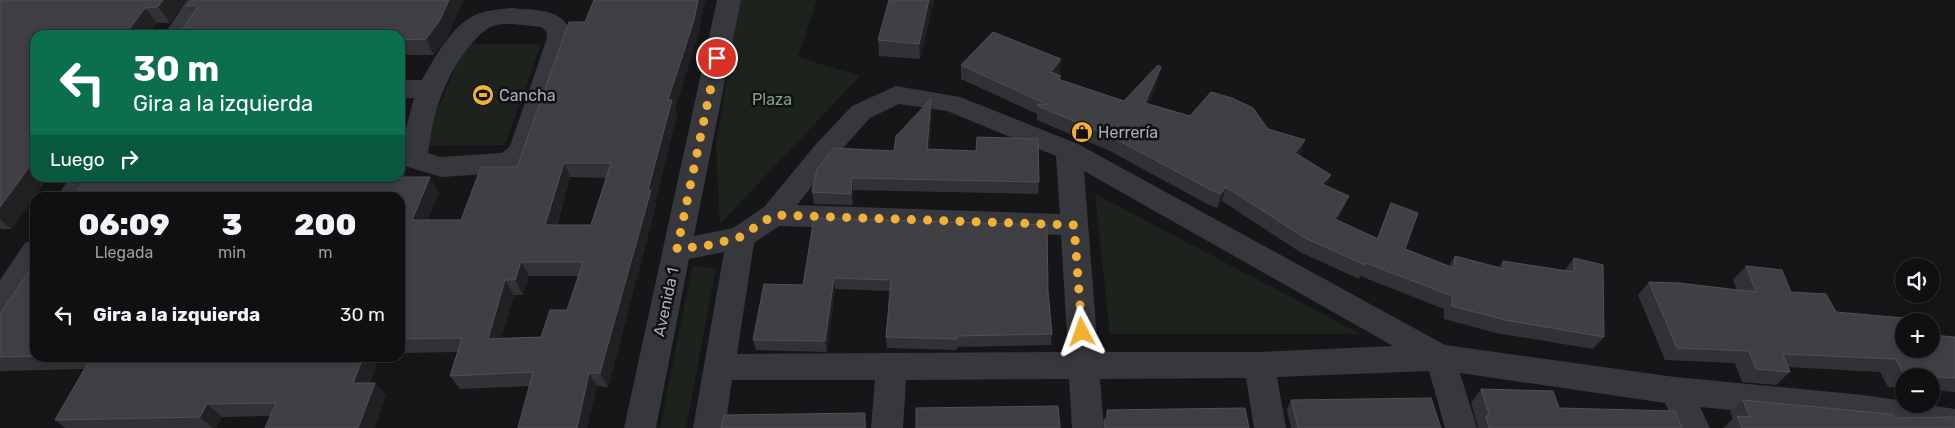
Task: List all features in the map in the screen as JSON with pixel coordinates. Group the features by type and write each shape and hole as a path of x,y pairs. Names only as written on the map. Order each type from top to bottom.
{"street":[{"path":"179,30 199,0"},
{"name":"Avenida 1","path":"640,428 729,0"},
{"path":"512,16 547,20 558,27 559,38 522,150 515,159 502,163 441,167 414,159 419,118 429,89 439,70 466,32 486,19 512,16"},
{"path":"405,89 429,89"},
{"path":"677,249 710,245 740,237 774,215 825,150 861,112 896,95 950,103 1069,151 1440,357 1461,428"},
{"path":"1069,151 1088,428"},
{"path":"774,215 1074,225"},
{"path":"709,428 721,367 740,237"},
{"path":"0,304 30,259"},
{"path":"721,367 1259,365 1440,357 1675,391 1863,408 1955,423"},
{"path":"1259,365 1270,428"},
{"path":"887,428 890,367"},
{"path":"1675,391 1694,428"}],"green space":[{"name":"Plaza","path":"740,0 817,0 798,57 860,76 720,224 716,144"},
{"name":"Cancha","path":"465,44 541,44 505,145 422,146"},
{"path":"1095,194 1361,334 1110,334"},
{"path":"692,266 716,268 686,428 660,428"}],"building":[{"path":"0,0 163,0 158,7 145,8 129,30 30,30 30,166 0,207"},
{"path":"192,0 449,0 440,20 426,39 405,40 405,30 182,30 198,6 187,6"},
{"path":"594,0 698,0 694,20 668,100 672,100 648,190 651,190 600,373 589,373 577,428 518,428 533,372 450,376 462,338 405,339 405,192 77,192 83,182 405,182 405,177 430,177 412,220 461,220 481,167 517,167 569,22 585,22","holes":["564,163 611,163 591,225 545,225","521,262 583,262 567,310 550,310 541,337 488,339 505,280 515,280"]},
{"path":"889,0 929,0 919,44 878,40"},
{"path":"993,32 1061,59 1051,72 1061,76 1058,79 1124,101 1158,65 1161,67 1145,103 1190,116 1211,92 1232,98 1253,108 1268,129 1305,140 1295,153 1331,175 1322,184 1349,196 1335,219 1378,239 1391,203 1418,213 1405,249 1454,268 1455,256 1504,269 1503,261 1574,272 1574,258 1603,265 1604,337 1505,320 1452,306 1452,296 1366,263 1365,265 1305,238 1226,187 1221,194 1213,191 1112,137 1038,106 1038,104 1048,105 961,65"},
{"path":"931,99 927,149 976,151 977,137 1038,139 1039,182 852,178 851,194 812,192 817,169 834,148 894,151 896,136"},
{"path":"814,218 1047,225 1048,292 1052,334 957,336 957,339 886,337 891,280 834,278 825,341 753,340 764,284 803,285"},
{"path":"1746,266 1782,270 1791,292 1826,294 1836,312 1895,317 1895,358 1940,358 1940,336 1955,337 1955,378 1940,377 1940,368 1900,368 1896,359 1783,354 1790,372 1756,369 1749,351 1677,348 1649,282 1679,283 1756,292"},
{"path":"30,269 30,356 0,357 0,314"},
{"path":"89,362 361,362 353,383 375,383 358,428 265,428 276,403 207,404 200,417 55,420"},
{"path":"1481,389 1553,391 1559,408 1675,411 1682,428 1489,428 1486,417 1489,414"},
{"path":"1431,398 1441,428 1298,428 1291,400"},
{"path":"1743,400 1879,413 1893,415 1895,418 1955,417 1955,428 1742,428 1737,416 1750,417"},
{"path":"1058,406 1060,428 916,428 916,408"},
{"path":"1245,408 1249,428 1105,428 1104,420 1108,418 1107,410"},
{"path":"865,413 865,428 721,428 724,415"}],"place":[{"name":"Cancha","path":"483,95"},
{"name":"Herrería","path":"1082,132"}],"route":[{"path":"717,58 677,249 710,245 740,237 774,215 1074,225 1082,332"}]}
